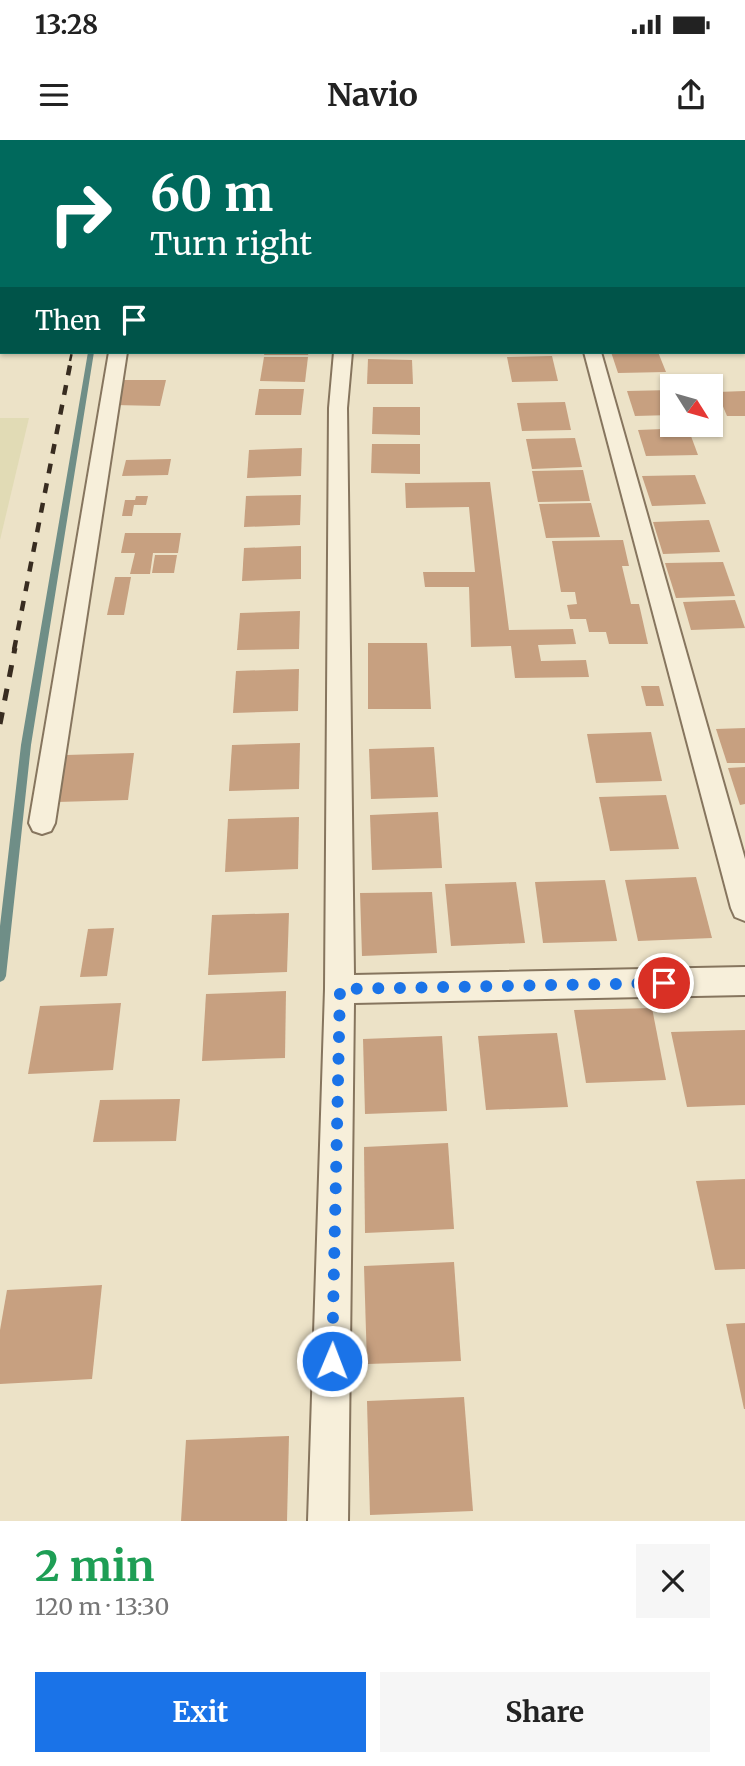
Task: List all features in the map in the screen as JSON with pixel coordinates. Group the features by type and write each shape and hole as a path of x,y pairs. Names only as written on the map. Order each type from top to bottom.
{"street":[{"path":"42,823 96,500 117,354"},
{"path":"328,1521 340,989 338,408 343,354"},
{"path":"593,354 745,908"},
{"path":"340,989 745,981"}],"shaded area":[{"path":"0,418 29,418 0,540"}],"building":[{"path":"264,354 308,354 308,355"},
{"path":"612,354 659,354 666,372 618,373"},
{"path":"552,356 558,381 512,382 507,357"},
{"path":"264,357 308,357 305,382 260,381"},
{"path":"368,359 412,360 413,384 367,384"},
{"path":"121,380 166,380 160,406 114,405"},
{"path":"259,389 304,389 301,415 255,415"},
{"path":"660,390 660,415 635,416 627,391"},
{"path":"745,391 745,416 727,416 723,406 723,392"},
{"path":"565,402 571,430 522,431 517,403"},
{"path":"373,407 420,407 420,435 372,434"},
{"path":"660,429 660,438 692,438 698,455 646,456 638,430"},
{"path":"575,438 582,467 532,469 526,439"},
{"path":"372,444 420,444 420,474 371,473"},
{"path":"302,448 301,476 247,478 249,450"},
{"path":"171,459 168,475 122,476 126,460"},
{"path":"583,470 590,501 538,502 532,471"},
{"path":"695,475 706,504 652,506 642,476"},
{"path":"490,482 509,630 573,629 576,644 538,645 541,661 586,660 589,677 515,678 511,646 471,647 469,587 425,587 423,572 475,572 469,507 406,508 405,483"},
{"path":"301,495 300,525 244,527 246,496"},
{"path":"136,496 148,496 146,505 134,505 132,516 122,516 125,500 135,500"},
{"path":"591,503 600,537 546,538 539,504"},
{"path":"709,520 720,552 663,554 653,522"},
{"path":"125,533 181,533 178,553 153,553 150,574 130,574 135,553 121,553"},
{"path":"623,540 629,566 622,566 631,604 639,604 648,644 609,644 606,632 589,632 586,619 570,619 567,605 577,604 575,592 561,592 552,541"},
{"path":"301,546 301,579 242,581 244,548"},
{"path":"155,555 177,555 174,573 152,573"},
{"path":"723,562 735,596 676,598 665,563"},
{"path":"115,577 131,577 124,615 107,615"},
{"path":"735,600 745,628 691,630 683,602"},
{"path":"300,611 299,649 237,650 240,613"},
{"path":"368,643 427,643 431,709 368,709"},
{"path":"299,669 298,711 233,713 236,671"},
{"path":"641,686 659,686 664,706 646,706"},
{"path":"745,728 745,763 727,763 716,729"},
{"path":"651,732 662,781 596,783 587,734"},
{"path":"300,743 299,789 229,791 232,745"},
{"path":"434,747 438,797 371,799 369,749"},
{"path":"134,753 128,800 57,802 66,755"},
{"path":"745,767 745,804 740,805 728,768"},
{"path":"666,795 679,849 610,851 599,797"},
{"path":"438,812 442,868 372,870 370,815"},
{"path":"299,817 298,869 225,872 228,819"},
{"path":"696,877 712,938 638,941 625,880"},
{"path":"605,880 617,941 543,943 535,882"},
{"path":"516,882 525,943 451,946 445,884"},
{"path":"432,892 437,953 362,956 360,893"},
{"path":"289,913 287,972 208,975 212,915"},
{"path":"114,928 107,976 80,977 88,929"},
{"path":"286,991 285,1058 202,1061 206,994"},
{"path":"121,1003 113,1070 28,1074 40,1006"},
{"path":"652,1008 666,1080 586,1083 574,1010"},
{"path":"745,1030 745,1105 687,1107 671,1032"},
{"path":"557,1033 568,1107 486,1110 478,1036"},
{"path":"442,1036 447,1111 365,1114 363,1039"},
{"path":"180,1099 176,1141 93,1142 100,1100"},
{"path":"448,1143 454,1229 365,1233 364,1147"},
{"path":"745,1179 745,1269 715,1270 696,1181"},
{"path":"454,1262 461,1361 367,1364 364,1266"},
{"path":"102,1285 92,1379 0,1384 0,1330 7,1290"},
{"path":"745,1323 745,1409 744,1409 726,1324"},
{"path":"464,1397 473,1511 370,1515 367,1401"},
{"path":"289,1436 287,1521 181,1521 186,1440"}],"waterway":[{"path":"0,976 26,745 91,354"}],"railway":[{"path":"70,361 72,354"},
{"path":"14,650 71,360"},
{"path":"0,724 15,648"}],"route":[{"path":"332,1361 340,989 664,983"}]}
